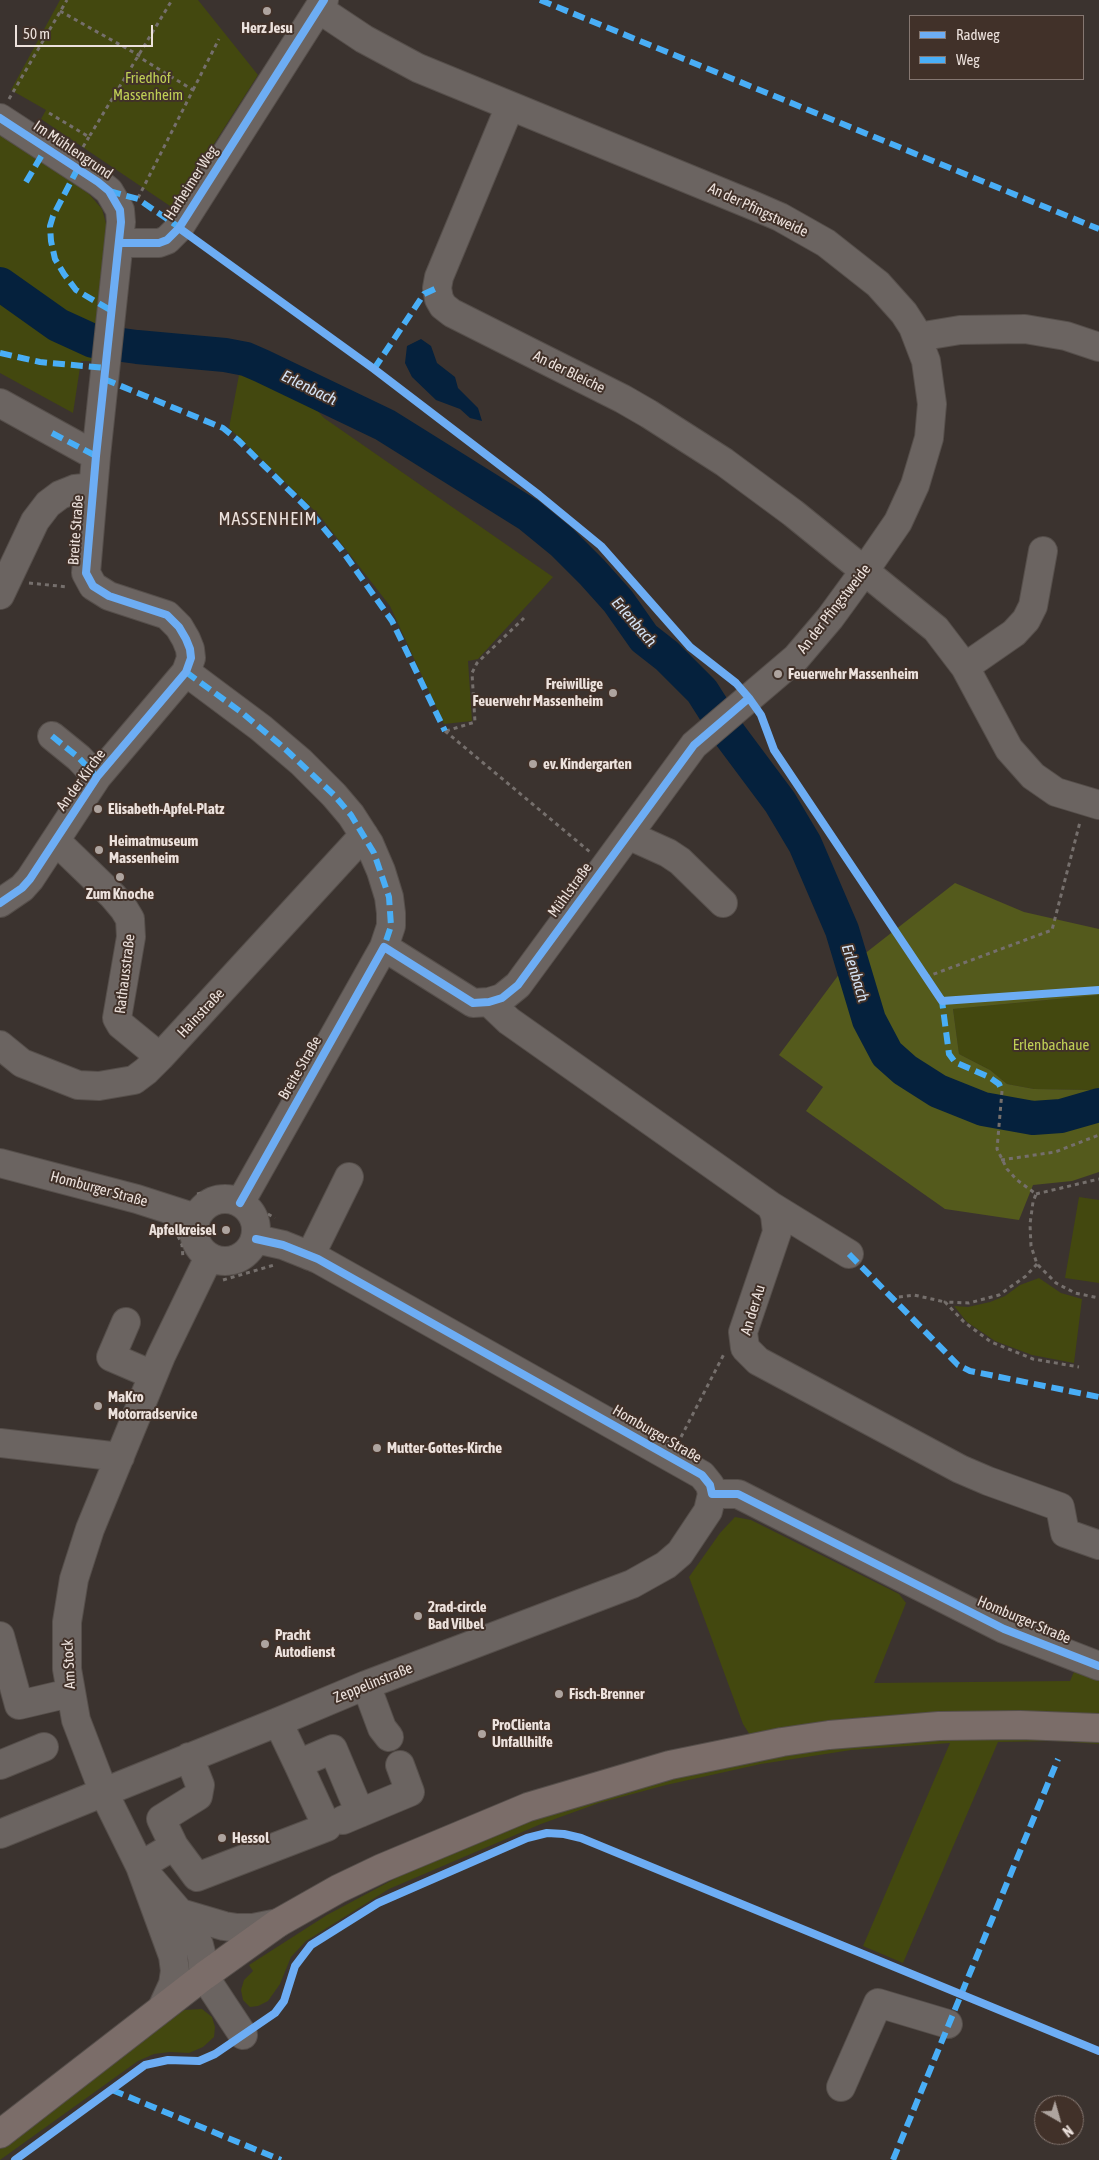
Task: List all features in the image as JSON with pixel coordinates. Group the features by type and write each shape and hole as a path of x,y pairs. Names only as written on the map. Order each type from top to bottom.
{"main road":[{"path":"0,2134 204,1976 278,1923 364,1876 475,1828 568,1794 670,1765 782,1742 829,1735 939,1726 1020,1725 1099,1728"}],"street":[{"name":"An der Pfingstweide","path":"322,5 364,39 402,61 752,205 805,230 844,256 878,284 904,313 918,337 926,361 931,389 932,421 920,472 908,502 898,522 866,570 809,644 796,658 741,704"},
{"name":"Harheimer Weg","path":"119,243 159,243 167,240 179,228 322,5"},
{"name":"An der Bleiche","path":"510,106 440,277 437,288 439,299 443,306 452,314 623,399 672,428 755,484 866,570 936,628 965,667 1001,736 1020,764 1056,792 1092,804"},
{"name":"Im Mühlengrund","path":"2,112 109,190 120,210 122,222 119,243"},
{"name":"Breite Straße","path":"93,586 86,573 96,456 119,243"},
{"path":"918,337 960,330 1018,328 1048,332 1099,347"},
{"path":"0,403 96,456"},
{"path":"3,588 35,521 48,504 60,495 75,489 93,487"},
{"path":"965,667 1014,633 1026,620 1033,606 1043,551"},
{"path":"93,586 109,596 159,611 174,621 190,649 191,658 186,672"},
{"name":"Breite Straße","path":"186,672 241,712 301,762 334,795 364,835 381,871 389,897 391,926 384,947 240,1203"},
{"name":"An der Kirche","path":"0,903 22,888 56,841 97,777 186,672"},
{"name":"Mühlstraße","path":"489,1002 502,998 518,985 681,762 707,732 741,704"},
{"name":"An der Kirche","path":"52,736 97,777"},
{"path":"628,834 668,853 680,861 723,903"},
{"name":"Hainstraße","path":"0,1045 22,1063 60,1080 86,1087 134,1080 146,1072 364,835"},
{"name":"Rathausstraße","path":"56,841 113,896 127,914 131,937 117,1018 121,1025 160,1057"},
{"path":"384,947 473,1002 489,1002 509,1020 770,1206 849,1254"},
{"name":"Homburger Straße","path":"0,1163 137,1199 196,1218"},
{"path":"310,1256 349,1177"},
{"path":"225,1199 240,1203 254,1216 257,1226 256,1239 252,1248 239,1259 225,1262 209,1257 201,1250 196,1241 194,1230 196,1218 202,1209 214,1201 225,1199"},
{"name":"An der Au","path":"770,1206 775,1215 777,1232 743,1332 745,1348 766,1367 960,1469 1060,1507 1065,1532 1099,1545"},
{"name":"Homburger Straße","path":"256,1239 283,1245 310,1256 671,1457 702,1475 710,1485 712,1494 738,1494 1004,1629 1099,1666"},
{"name":"Am Stock","path":"162,2008 173,1984 175,1970 173,1956 140,1866 104,1793 83,1742 70,1693 67,1669 67,1630 74,1580 90,1529 153,1375 209,1257"},
{"path":"126,1322 111,1357 153,1375"},
{"path":"0,1443 120,1457"},
{"name":"Zeppelinstraße","path":"0,1834 366,1685 632,1584 651,1575 680,1552 694,1534 708,1511 712,1494"},
{"path":"0,1636 19,1705 70,1693"},
{"path":"366,1685 386,1733"},
{"path":"278,1722 327,1827"},
{"path":"0,1765 44,1747"},
{"path":"298,1764 333,1749 360,1813"},
{"path":"189,1757 200,1785 198,1796 161,1819 174,1846 197,1877 327,1827 410,1792 402,1769"},
{"path":"140,1866 174,1846"},
{"name":"Am Stock","path":"140,1866 180,1913 199,1945 204,1976"},
{"path":"180,1913 237,1928 253,1928 278,1923"},
{"path":"173,1956 190,1970 204,1976 243,2035"},
{"path":"841,2087 878,2003 948,2024"}],"path":[{"path":"2,112 67,0"},
{"path":"49,114 89,137 172,0"},
{"path":"60,11 139,56 193,90"},
{"path":"138,200 144,182 219,39"},
{"path":"3,588 79,588 93,586"},
{"path":"524,618 477,663 472,673 475,722 445,731 606,865"},
{"path":"926,978 1052,930 1092,804"},
{"path":"1002,1091 997,1148 1001,1160 1017,1180 1036,1194 1099,1179"},
{"path":"1001,1160 1055,1152 1099,1135"},
{"path":"1036,1194 1030,1224 1031,1246 1037,1264 1056,1283 1075,1293 1099,1298"},
{"path":"891,1298 914,1295 945,1302 969,1303 986,1300 999,1295 1026,1276 1037,1264"},
{"path":"945,1302 964,1322 991,1342 1033,1359 1079,1367"},
{"path":"671,1457 726,1350 745,1348"}],"green space":[{"name":"Friedhof Massenheim","path":"60,0 198,0 258,75 173,208 41,119 46,110 11,90"},
{"path":"0,132 89,194 102,209 107,227 95,361 81,361 73,413 0,373"},
{"path":"239,375 304,396 324,418 553,577 478,659 468,661 472,721 444,724 390,606 319,515 229,428"},
{"path":"955,883 1024,912 1099,929 1099,995 953,1009 959,1054 990,1070 1007,1084 1034,1089 1091,1090 1099,1088 1099,1172 1072,1181 1033,1185 1019,1220 945,1209 806,1111 823,1087 779,1055 840,973"},
{"name":"Erlenbachaue","path":"1099,995 1099,1088 1091,1090 1034,1089 1007,1084 990,1070 959,1054 953,1009"},
{"path":"1079,1197 1099,1200 1099,1283 1065,1278"},
{"path":"1039,1278 1061,1293 1082,1299 1074,1363 1032,1355 995,1341 967,1322 954,1306 968,1307 990,1302 1005,1296 1020,1285"},
{"path":"735,1517 751,1520 899,1594 906,1603 874,1683 1070,1681 1076,1667 1099,1676 1099,1715 1006,1711 871,1717 773,1730 750,1735 743,1724 689,1577 720,1533"},
{"path":"899,1737 1099,1737 1099,1744 1055,1741 998,1742 903,1963 863,1946 950,1743 851,1750 761,1764 666,1785 599,1803 541,1824 389,1889 306,1941 291,1957 280,1984 268,2001 258,2006 250,2007 243,2000 241,1990 244,1980 253,1971 249,1965 327,1915 428,1861 569,1805 758,1756"},
{"path":"202,2009 212,2017 215,2027 214,2037 203,2047 189,2053 170,2052 154,2054 138,2061 0,2160 0,2149 184,2010"}],"water":[{"path":"421,339 431,346 437,363 455,377 458,388 478,408 482,421 470,418 460,409 436,400 412,377 405,363 407,346"}],"waterway":[{"name":"Erlenbach","path":"0,284 58,325 93,341 225,355 246,359 385,425 529,515 562,542 592,572 618,601 644,638 667,656 702,691 730,735 780,802 805,844 842,930 869,1020 887,1054 905,1070 938,1091 983,1109 1033,1118 1061,1116 1099,1105"}],"marked path":[{"path":"540,0 1099,229"},
{"path":"26,182 46,148"},
{"path":"78,168 53,216 50,226 55,259 76,290 112,311"},
{"path":"109,191 138,199 183,230"},
{"path":"374,369 424,294 437,288"},
{"path":"0,353 40,362 105,368"},
{"path":"104,379 223,428 238,440 307,508 341,549 392,621 445,731"},
{"path":"52,433 96,456"},
{"path":"186,672 241,712 282,746 334,795 351,815 374,853 389,897 391,926 383,950"},
{"path":"52,736 79,758 97,777"},
{"path":"940,997 949,1054 955,1062 989,1077 999,1084 1002,1091"},
{"path":"849,1254 958,1365 970,1371 1099,1397"},
{"path":"893,2160 1058,1759"},
{"path":"112,2090 281,2160"}],"cycle path":[{"path":"119,243 159,243 167,240 179,228 324,0"},
{"path":"0,118 98,182 109,191 120,210 121,222 96,456 86,573 93,586 109,596 167,615 179,627 186,639 191,658 186,672 97,777 30,879 22,888 0,903"},
{"path":"179,228 374,369 539,495 601,546 690,647 736,683 749,698 761,715 774,750 942,1001 1099,990"},
{"path":"240,1203 384,947 473,1003 489,1002 502,998 518,985 694,745 749,698"},
{"path":"256,1239 283,1245 318,1259 702,1475 710,1485 712,1494 738,1494 1004,1629 1099,1666"},
{"path":"15,2160 145,2065 168,2060 199,2061 215,2054 275,2013 284,2001 295,1966 311,1945 378,1903 527,1838 547,1833 581,1838 1099,2051"}],"place":[{"name":"Herz Jesu","path":"267,11"},
{"name":"Feuerwehr Massenheim","path":"778,674"},
{"name":"Freiwillige Feuerwehr Massenheim","path":"613,693"},
{"name":"ev. Kindergarten","path":"533,764"},
{"name":"Elisabeth-Apfel-Platz","path":"98,809"},
{"name":"Heimatmuseum Massenheim","path":"99,850"},
{"name":"Zum Knoche","path":"120,877"},
{"name":"Apfelkreisel","path":"226,1230"},
{"name":"MaKro Motorradservice","path":"98,1406"},
{"name":"Mutter-Gottes-Kirche","path":"377,1448"},
{"name":"2rad-circle Bad Vilbel","path":"418,1616"},
{"name":"Pracht Autodienst","path":"265,1644"},
{"name":"Fisch-Brenner","path":"559,1694"},
{"name":"ProClienta Unfallhilfe","path":"482,1734"},
{"name":"Hessol","path":"222,1838"}],"district":[{"name":"MASSENHEIM","path":"268,519"}]}
